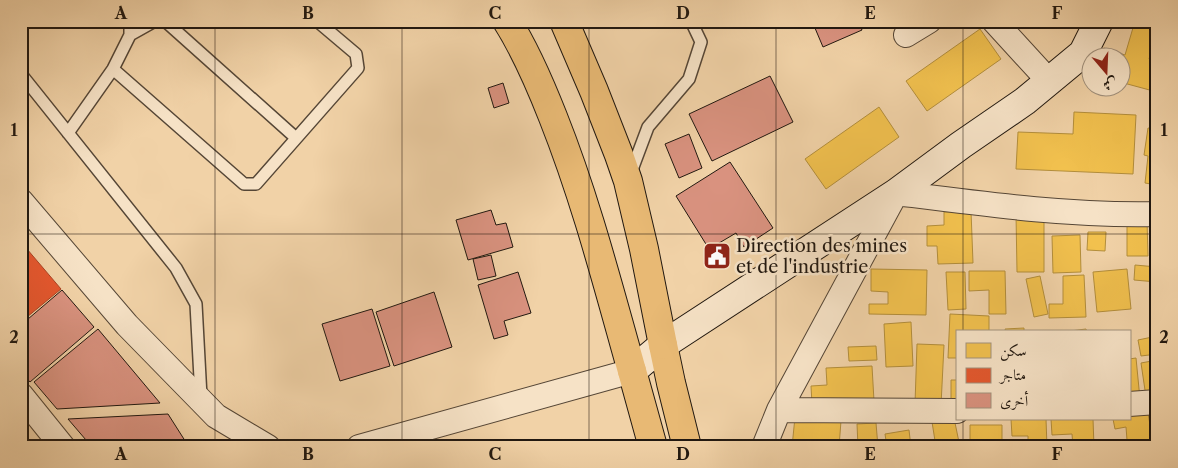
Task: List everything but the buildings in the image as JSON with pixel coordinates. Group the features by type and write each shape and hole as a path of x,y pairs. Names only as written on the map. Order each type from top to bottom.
{"main road":[{"path":"507,21 536,74 572,166 588,214 653,447"},
{"path":"564,21 598,100 628,181 686,447"},
{"path":"632,371 663,345 896,193 1025,101 1083,53 1099,21"}],"street":[{"path":"906,35 929,21"},
{"path":"994,21 1049,81"},
{"path":"764,447 778,410 896,193 1018,208 1131,215 1157,214"},
{"path":"21,201 127,325 216,416 258,445"},
{"path":"370,445 632,371"},
{"path":"21,395 64,447"},
{"path":"1130,404 1157,402"},
{"path":"778,410 956,411"}],"lane":[{"path":"21,23 26,21"},
{"path":"68,133 112,69 130,35 130,21"},
{"path":"130,35 155,21"},
{"path":"165,21 296,138"},
{"path":"112,69 244,184 256,184 358,68 356,54 318,21"},
{"path":"628,181 648,127 689,79 701,42 691,21"},
{"path":"21,74 176,268 196,304 201,401"},
{"path":"174,372 200,368"}],"place":[{"name":"Direction des mines et de l'industrie","path":"717,256"}]}
